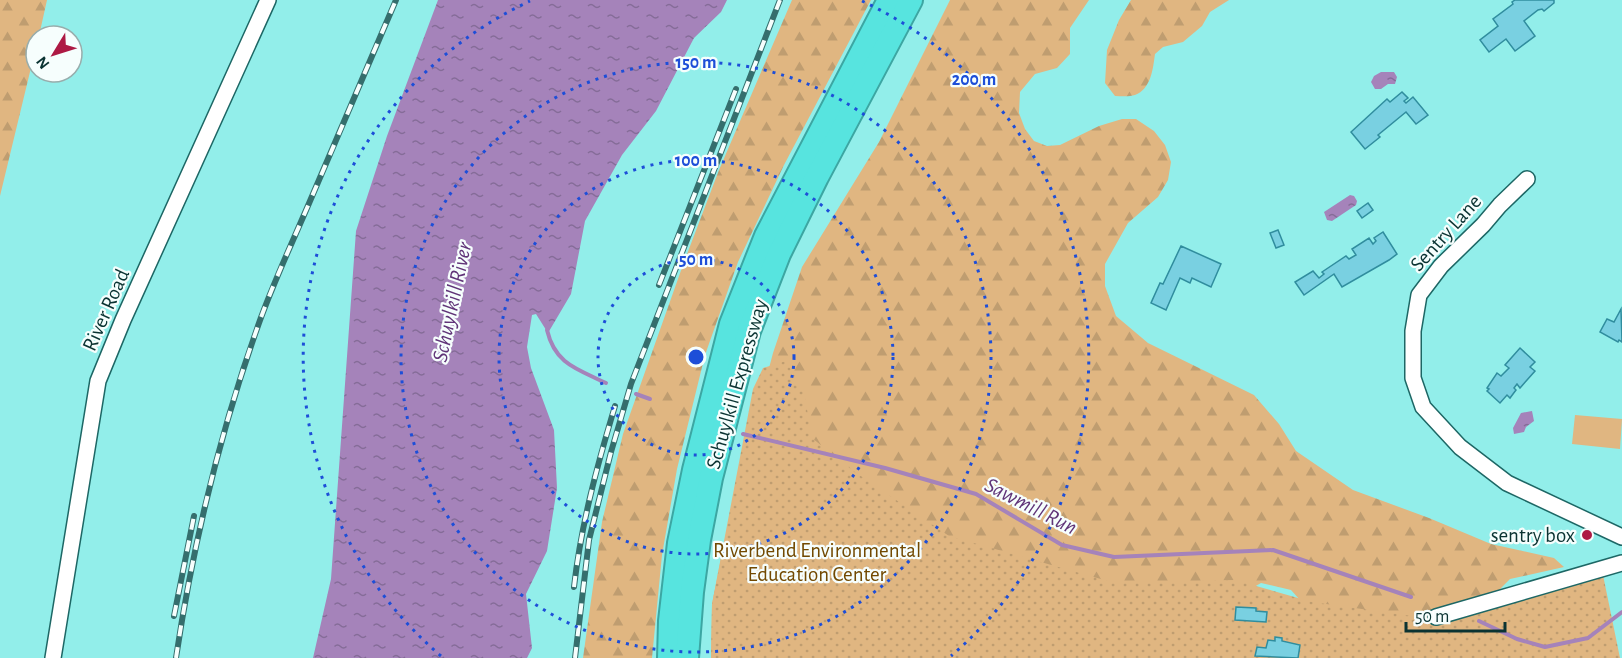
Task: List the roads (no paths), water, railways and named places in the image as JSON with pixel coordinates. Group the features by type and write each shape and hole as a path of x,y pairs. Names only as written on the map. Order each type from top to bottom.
{"highway":[{"name":"Schuylkill Expressway","path":"669,658 670,621 679,543 694,470 731,324 766,236 889,0"},
{"name":"Schuylkill Expressway","path":"687,658 699,540 711,478 749,331 779,254 911,0"}],"street":[{"name":"River Road","path":"52,658 98,381 123,320 268,0"},
{"name":"Sentry Lane","path":"1527,179 1441,266 1419,295 1413,331 1413,378 1423,407 1460,447 1507,483 1622,537"},
{"path":"1436,617 1622,563"}],"water":[{"name":"Schuylkill River","path":"438,0 727,0 721,12 694,38 656,111 622,155 585,221 571,294 548,333 536,314 532,315 527,347 531,368 554,430 557,488 547,551 526,594 532,648 527,658 313,658 331,579 356,231 387,136"},
{"path":"1381,72 1394,72 1397,77 1395,84 1375,89 1371,82 1374,76"},
{"path":"1350,195 1354,196 1357,201 1356,205 1332,221 1327,220 1324,212"},
{"path":"1532,411 1534,421 1526,427 1524,432 1514,434 1513,428 1521,413"}],"waterway":[{"name":"Sawmill Run","path":"547,330 556,351 562,358 577,369 606,383"},
{"name":"Sawmill Run","path":"636,394 650,399"},
{"name":"Sawmill Run","path":"743,434 885,468 976,494 1062,545 1114,557 1273,550 1411,597"},
{"name":"Sawmill Run","path":"1479,621 1517,639 1545,647 1588,638 1622,612"}],"railway":[{"path":"176,658 199,531 220,447 245,364 277,276 396,0"},
{"path":"575,658 589,540 631,384 780,0"},
{"path":"659,285 736,89"},
{"path":"574,587 590,496 615,406"},
{"path":"174,616 194,516"}],"place":[{"name":"sentry box","path":"1587,535"}],"park label":[{"name":"Riverbend Environmental Education Center","path":"817,562"}]}
